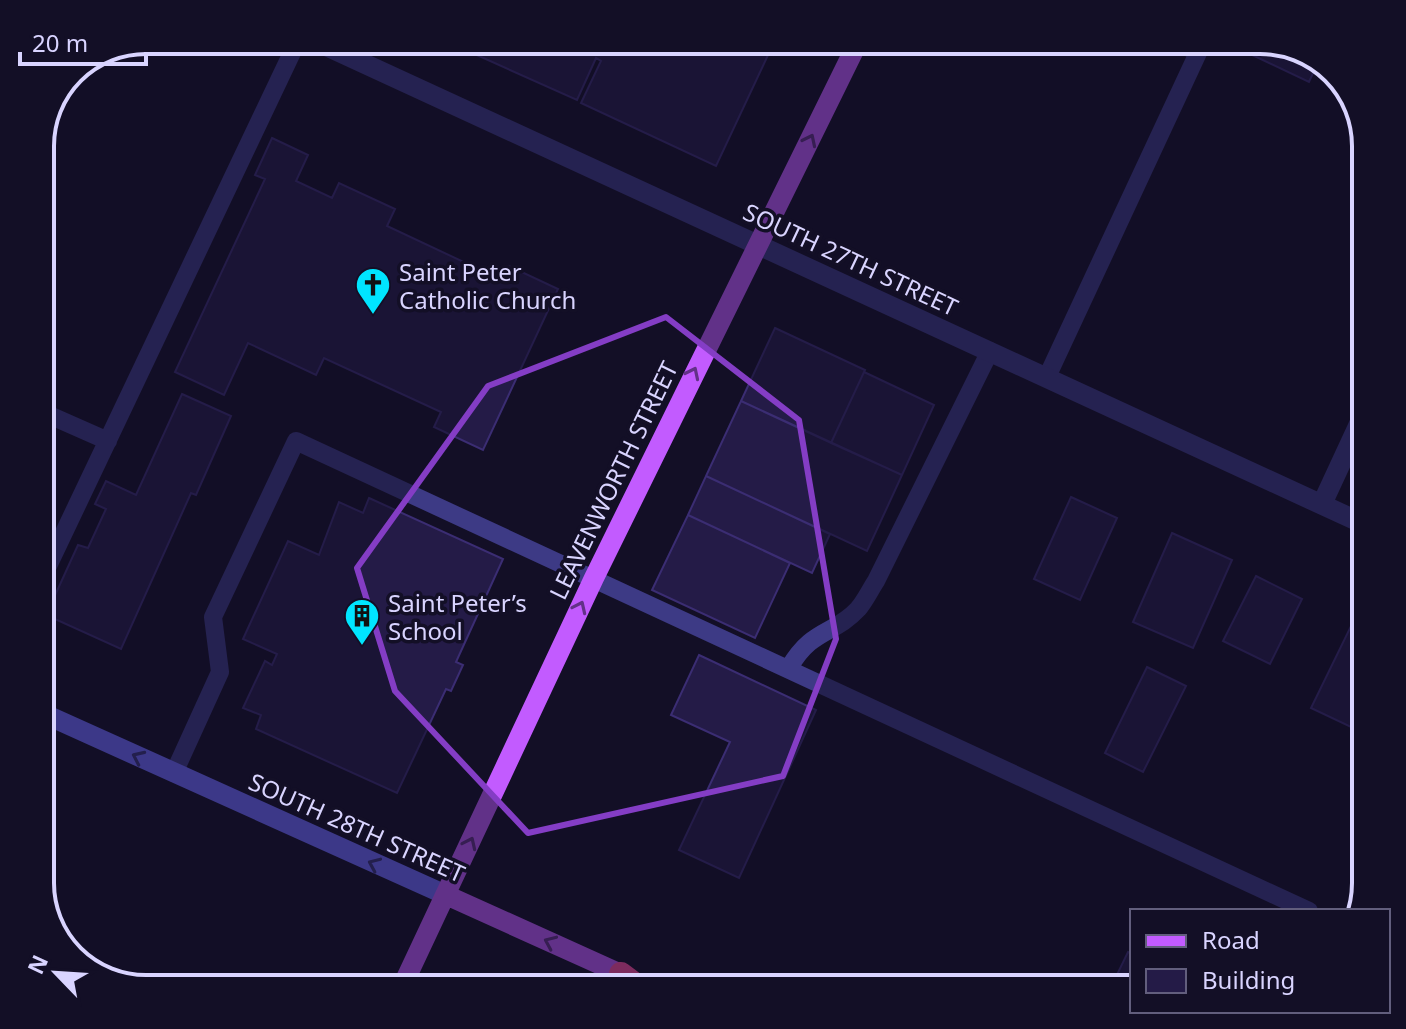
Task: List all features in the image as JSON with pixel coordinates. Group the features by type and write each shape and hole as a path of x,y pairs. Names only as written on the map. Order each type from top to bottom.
{"main road":[{"name":"LEAVENWORTH STREET","path":"408,975 594,578 852,54"},
{"name":"SOUTH 28TH STREET","path":"54,718 621,974"}],"street":[{"name":"SOUTH 27TH STREET","path":"343,54 1352,518"},
{"path":"1322,504 1352,439"}],"lane":[{"path":"54,554 291,54"},
{"path":"1047,377 1197,54"},
{"path":"789,668 801,648 817,634 857,610 876,581 990,351"},
{"path":"54,417 108,441"},
{"path":"174,773 220,672 213,617 296,441 1305,909"}],"highlighted area":[{"path":"666,317 799,420 836,639 783,776 528,833 395,691 357,568 488,386"}],"building":[{"path":"474,54 769,54 716,166 581,103 601,61 596,58 577,100"},
{"path":"1250,54 1278,56 1301,63 1314,72 1309,82"},
{"name":"Saint Peter Catholic Church","path":"272,138 308,155 296,181 332,198 339,183 395,209 387,226 502,280 509,266 558,289 483,450 434,427 441,412 324,358 316,375 248,343 224,395 175,372 265,179 255,175"},
{"path":"775,328 865,370 831,443 741,401"},
{"path":"864,372 934,405 902,475 831,443"},
{"path":"182,394 231,416 196,495 191,493 121,649 54,619 54,598 78,545 88,548 106,509 95,504 106,481 136,495"},
{"path":"741,401 902,475 867,551 706,476"},
{"path":"706,476 830,534 812,573 688,515"},
{"path":"1071,497 1117,518 1080,600 1034,579"},
{"name":"Saint Peter’s School","path":"369,498 503,559 456,662 463,665 451,691 446,689 397,793 256,729 261,715 243,708 265,661 272,665 277,654 243,639 288,541 319,555 339,502 363,513"},
{"path":"688,515 790,563 755,638 652,590"},
{"path":"1172,533 1232,560 1193,648 1133,622"},
{"path":"1256,576 1302,599 1270,664 1223,641"},
{"path":"1352,624 1352,725 1311,708"},
{"path":"699,655 816,710 739,878 679,850 730,742 671,715"},
{"path":"1147,667 1186,686 1143,772 1105,753"},
{"path":"1128,952 1130,953 1130,975 1117,975"}],"place":[{"name":"Saint Peter Catholic Church","path":"373,316"},
{"name":"Saint Peter’s School","path":"362,647"}]}
